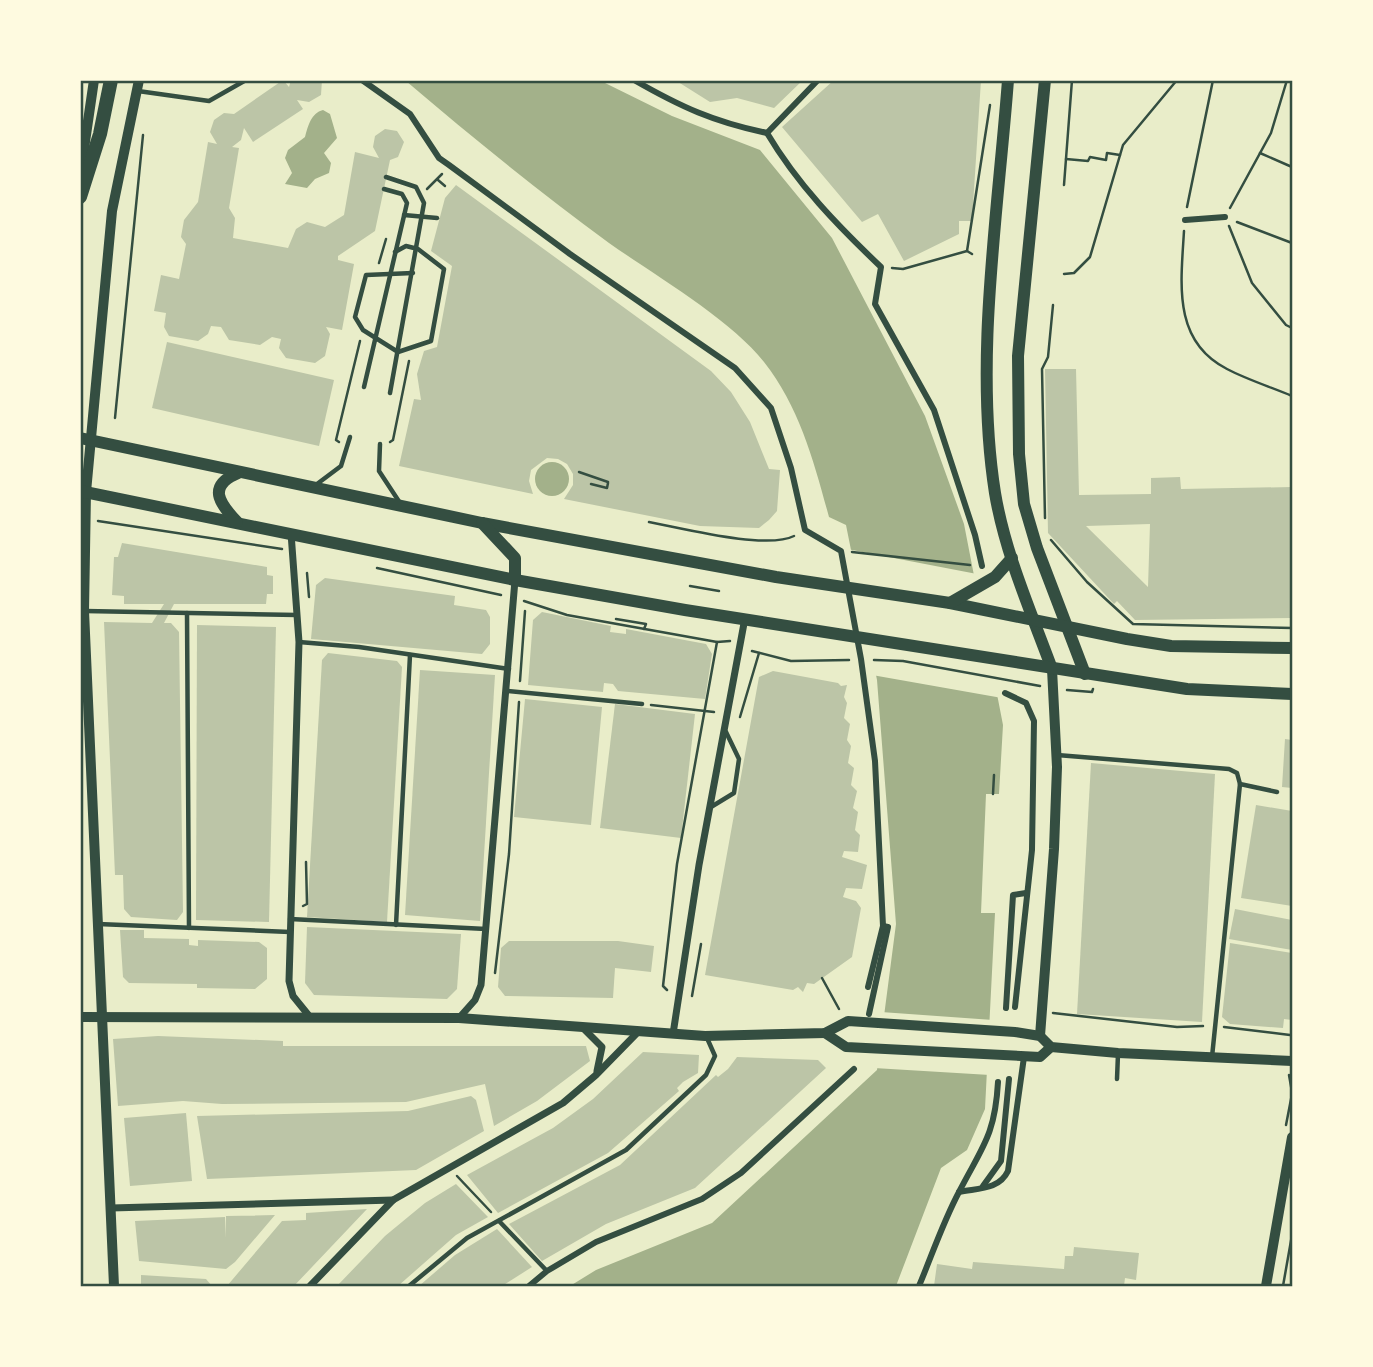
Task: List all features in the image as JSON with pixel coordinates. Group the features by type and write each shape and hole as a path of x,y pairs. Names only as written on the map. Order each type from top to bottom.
{"highway":[{"path":"80,197 100,134 111,80"}],"main road":[{"path":"1009,80 985,383 995,493 1012,558 1052,669"},
{"path":"1045,80 1018,356 1018,427 1024,504 1067,627 1090,674"},
{"path":"138,86 112,211 86,439 83,492 515,580 1187,689 1293,694"},
{"path":"86,439 482,523 776,577 950,603 1035,622 1171,646 1293,648"},
{"path":"237,522 219,499 219,489 225,478 238,472"},
{"path":"482,523 515,558 515,580"},
{"path":"950,603 989,581 1012,558"},
{"path":"80,1017 459,1018 705,1036 825,1033 846,1047 1040,1058 1051,1047"},
{"path":"825,1033 845,1017 1040,1035 1051,1047 1118,1053 1293,1061"}],"street":[{"path":"80,176 94,80"},
{"path":"362,80 410,114 439,158 570,254 735,368 771,408 791,468 805,530 841,551 861,659 875,761 883,926 868,987"},
{"path":"634,80 678,106 722,124 767,132 789,169 822,210 881,267 875,304 934,410 975,535 982,566"},
{"path":"767,132 818,80"},
{"path":"1185,220 1225,217"},
{"path":"83,492 100,1018 114,1286"},
{"path":"291,533 299,642 289,982 293,996 310,1017"},
{"path":"459,1018 475,1000 482,979 508,691 515,580"},
{"path":"673,1034 745,618"},
{"path":"1040,1035 1051,900 1056,755 1052,669"},
{"path":"1005,694 1026,703 1034,721 1032,849 1015,1007"},
{"path":"1006,1007 1013,895 1026,893"},
{"path":"869,1014 888,927 883,926"},
{"path":"578,1026 594,1036 602,1047 596,1075"},
{"path":"310,1286 393,1200 551,1111 596,1075 638,1031"},
{"path":"959,1192 1002,1182 1008,1171 1021,1070 1019,1056"},
{"path":"529,1286 547,1270 596,1242 702,1199 741,1173 854,1069"},
{"path":"982,1188 1001,1161 1009,1079"},
{"path":"919,1286 959,1192 983,1152 996,1116 998,1082"},
{"path":"1266,1286 1293,1137"},
{"path":"111,1208 393,1200"}],"lane":[{"path":"138,86 209,101 246,80"},
{"path":"386,177 416,187 424,203 418,249 390,393"},
{"path":"364,387 404,215 405,198 384,189"},
{"path":"404,215 437,218"},
{"path":"395,252 406,247 418,249 444,269 431,341 398,352 363,330 355,317 363,277 369,274 413,273"},
{"path":"310,488 341,466 350,437"},
{"path":"379,447 379,471 403,506"},
{"path":"85,611 299,615"},
{"path":"187,613 189,928"},
{"path":"299,642 410,654 509,669"},
{"path":"396,925 410,654"},
{"path":"508,691 642,704"},
{"path":"710,808 734,793 739,758 724,730"},
{"path":"1056,755 1229,769 1237,774 1240,784 1212,1058"},
{"path":"1240,784 1277,792"},
{"path":"290,919 487,929"},
{"path":"97,924 290,932"},
{"path":"409,1286 450,1250 626,1150 706,1075 715,1056 705,1036"},
{"path":"1117,1079 1118,1053"},
{"path":"499,1221 547,1270"}],"path":[{"path":"1064,185 1072,80"},
{"path":"1064,274 1074,273 1090,257 1123,145 1177,80"},
{"path":"1213,80 1185,220 1180,291 1183,315 1192,337 1207,356 1227,369 1293,396"},
{"path":"1225,217 1271,133 1287,80"},
{"path":"967,251 991,94"},
{"path":"115,418 143,134"},
{"path":"1065,159 1088,161 1090,157 1106,160 1107,153 1120,155"},
{"path":"1260,153 1293,167"},
{"path":"438,180 445,186"},
{"path":"1225,217 1293,243"},
{"path":"1225,217 1252,283 1286,325 1293,328"},
{"path":"881,267 903,269 967,251 972,254"},
{"path":"1045,520 1042,369 1048,357 1053,305"},
{"path":"347,448 336,440 363,330"},
{"path":"379,447 393,440 405,390 410,348"},
{"path":"579,472 608,482 607,488 591,484"},
{"path":"86,520 293,551"},
{"path":"649,522 728,537 784,541 805,530"},
{"path":"1045,534 1087,582 1133,624 1293,628"},
{"path":"841,551 982,566"},
{"path":"373,568 514,598 567,615 717,642 742,640 751,650 791,661 903,661 1053,688 1092,692 1090,674"},
{"path":"690,586 719,591"},
{"path":"616,619 646,624 644,629"},
{"path":"678,1002 663,986 677,864 717,642"},
{"path":"740,718 758,653"},
{"path":"482,979 496,973 509,854 519,692"},
{"path":"642,704 728,713"},
{"path":"993,794 994,775"},
{"path":"822,978 845,1017"},
{"path":"1040,1012 1177,1027 1216,1026 1290,1035"},
{"path":"1289,1075 1293,1092"},
{"path":"450,1168 499,1221"},
{"path":"1283,1286 1293,1235"}],"shaded area":[{"path":"406,81 601,81 672,116 760,150 832,238 925,416 964,524 1003,725 999,794 986,794 981,913 995,913 985,1109 967,1150 941,1168 896,1286 570,1286 596,1270 712,1223 877,1070 896,924 877,680 846,525 829,517 804,436 787,398 764,362 750,346 712,314 557,204"},
{"path":"323,110 330,114 337,138 324,153 331,163 329,173 315,179 307,188 285,184 292,173 285,158 288,150 305,137 313,117"},
{"path":"552,462 564,467 569,479 564,491 552,496 540,491 535,479 540,467"}],"pier":[{"path":"847,549 977,574 1002,698 872,675"},
{"path":"881,1012 993,1020 990,1075 874,1068"}],"building":[{"path":"283,80 289,87 291,80 322,80 321,95 309,102 297,100 303,109 253,142 244,128 241,140 232,147 239,148 229,208 235,218 233,238 288,248 296,229 307,222 325,227 344,215 355,152 379,158 373,147 375,136 385,129 397,131 404,142 398,157 390,160 375,231 338,256 338,260 354,264 342,330 326,327 330,334 325,356 315,363 286,358 279,348 281,339 272,337 260,345 229,340 221,327 211,326 208,334 198,341 169,336 164,327 166,313 154,311 161,275 179,279 186,244 181,237 184,220 198,202 208,142 217,144 210,132 214,120 224,113 234,114"},
{"path":"675,80 803,80 774,108 737,98 710,102"},
{"path":"834,80 981,80 972,221 959,221 959,234 904,261 878,214 862,222 782,127"},
{"path":"456,185 711,371 731,392 750,422 769,469 780,470 777,511 769,520 759,528 700,526 564,499 573,485 573,474 567,464 558,459 547,458 531,470 529,481 533,494 399,466 414,399 421,400 417,374 424,351 437,347 452,266 431,251 445,198"},
{"path":"167,342 334,380 319,446 152,408"},
{"path":"1045,369 1076,369 1079,495 1151,494 1151,478 1180,477 1181,489 1292,487 1292,618 1135,620 1117,601 1114,604 1048,533","holes":["1150,524 1148,587 1086,526"]},
{"path":"122,543 267,567 267,575 273,576 273,594 267,594 266,604 174,604 164,623 171,623 179,632 183,912 177,920 131,917 124,909 123,875 115,875 104,622 152,623 164,604 124,604 124,596 112,595 114,557 118,557"},
{"path":"325,578 455,596 454,605 486,610 490,617 490,644 482,654 311,639 316,585"},
{"path":"542,612 611,626 610,632 626,634 626,629 706,644 712,654 705,699 618,691 613,684 604,683 603,692 528,685 533,620"},
{"path":"197,625 276,627 269,922 196,920"},
{"path":"328,653 397,661 402,667 387,922 307,917 322,660"},
{"path":"420,670 495,675 480,921 405,915"},
{"path":"773,671 847,685 844,718 850,724 847,740 851,746 848,763 854,768 851,785 857,791 853,808 858,812 855,830 860,835 858,852 844,851 842,857 867,865 862,889 846,888 843,897 856,901 861,908 852,957 814,984 807,983 803,992 798,987 793,990 705,975 759,677"},
{"path":"525,699 602,707 591,825 514,817"},
{"path":"615,704 695,714 681,838 600,828"},
{"path":"1285,739 1292,740 1292,788 1282,787"},
{"path":"1091,763 1215,774 1202,1022 1077,1014"},
{"path":"1256,805 1292,811 1292,906 1241,898"},
{"path":"1235,909 1292,920 1292,950 1229,939"},
{"path":"307,927 461,934 457,989 447,999 314,995 305,983"},
{"path":"120,930 144,930 144,938 189,939 189,945 198,946 198,940 259,942 267,948 267,979 255,989 197,988 197,984 129,983 123,977"},
{"path":"509,941 618,941 654,946 651,972 615,968 613,998 505,996 498,987 501,948"},
{"path":"1230,943 1292,953 1292,1020 1284,1019 1283,1028 1230,1024 1222,1017"},
{"path":"158,1036 283,1041 283,1046 586,1046 590,1061 537,1101 494,1126 485,1084 406,1102 222,1104 183,1101 118,1106 113,1039"},
{"path":"643,1052 699,1055 698,1073 683,1082 677,1088 679,1091 608,1153 498,1213 467,1175 553,1128 593,1099"},
{"path":"737,1057 818,1060 826,1068 695,1188 606,1224 542,1261 509,1224 620,1165 716,1075 718,1077 728,1069"},
{"path":"471,1096 476,1100 484,1131 416,1170 207,1179 197,1116 408,1111"},
{"path":"186,1113 192,1181 130,1186 124,1118"},
{"path":"456,1184 488,1217 456,1235 398,1286 337,1286 385,1236 425,1203"},
{"path":"367,1209 294,1286 227,1286 282,1221 306,1220 306,1213"},
{"path":"275,1215 226,1269 139,1261 135,1221 225,1217 226,1238 226,1216"},
{"path":"497,1229 532,1267 502,1286 419,1286 455,1255"},
{"path":"1074,1247 1139,1253 1136,1280 1125,1278 1124,1286 934,1286 937,1264 972,1269 973,1262 1064,1269 1065,1256 1073,1256"},
{"path":"141,1275 206,1279 212,1286 141,1286"}]}
